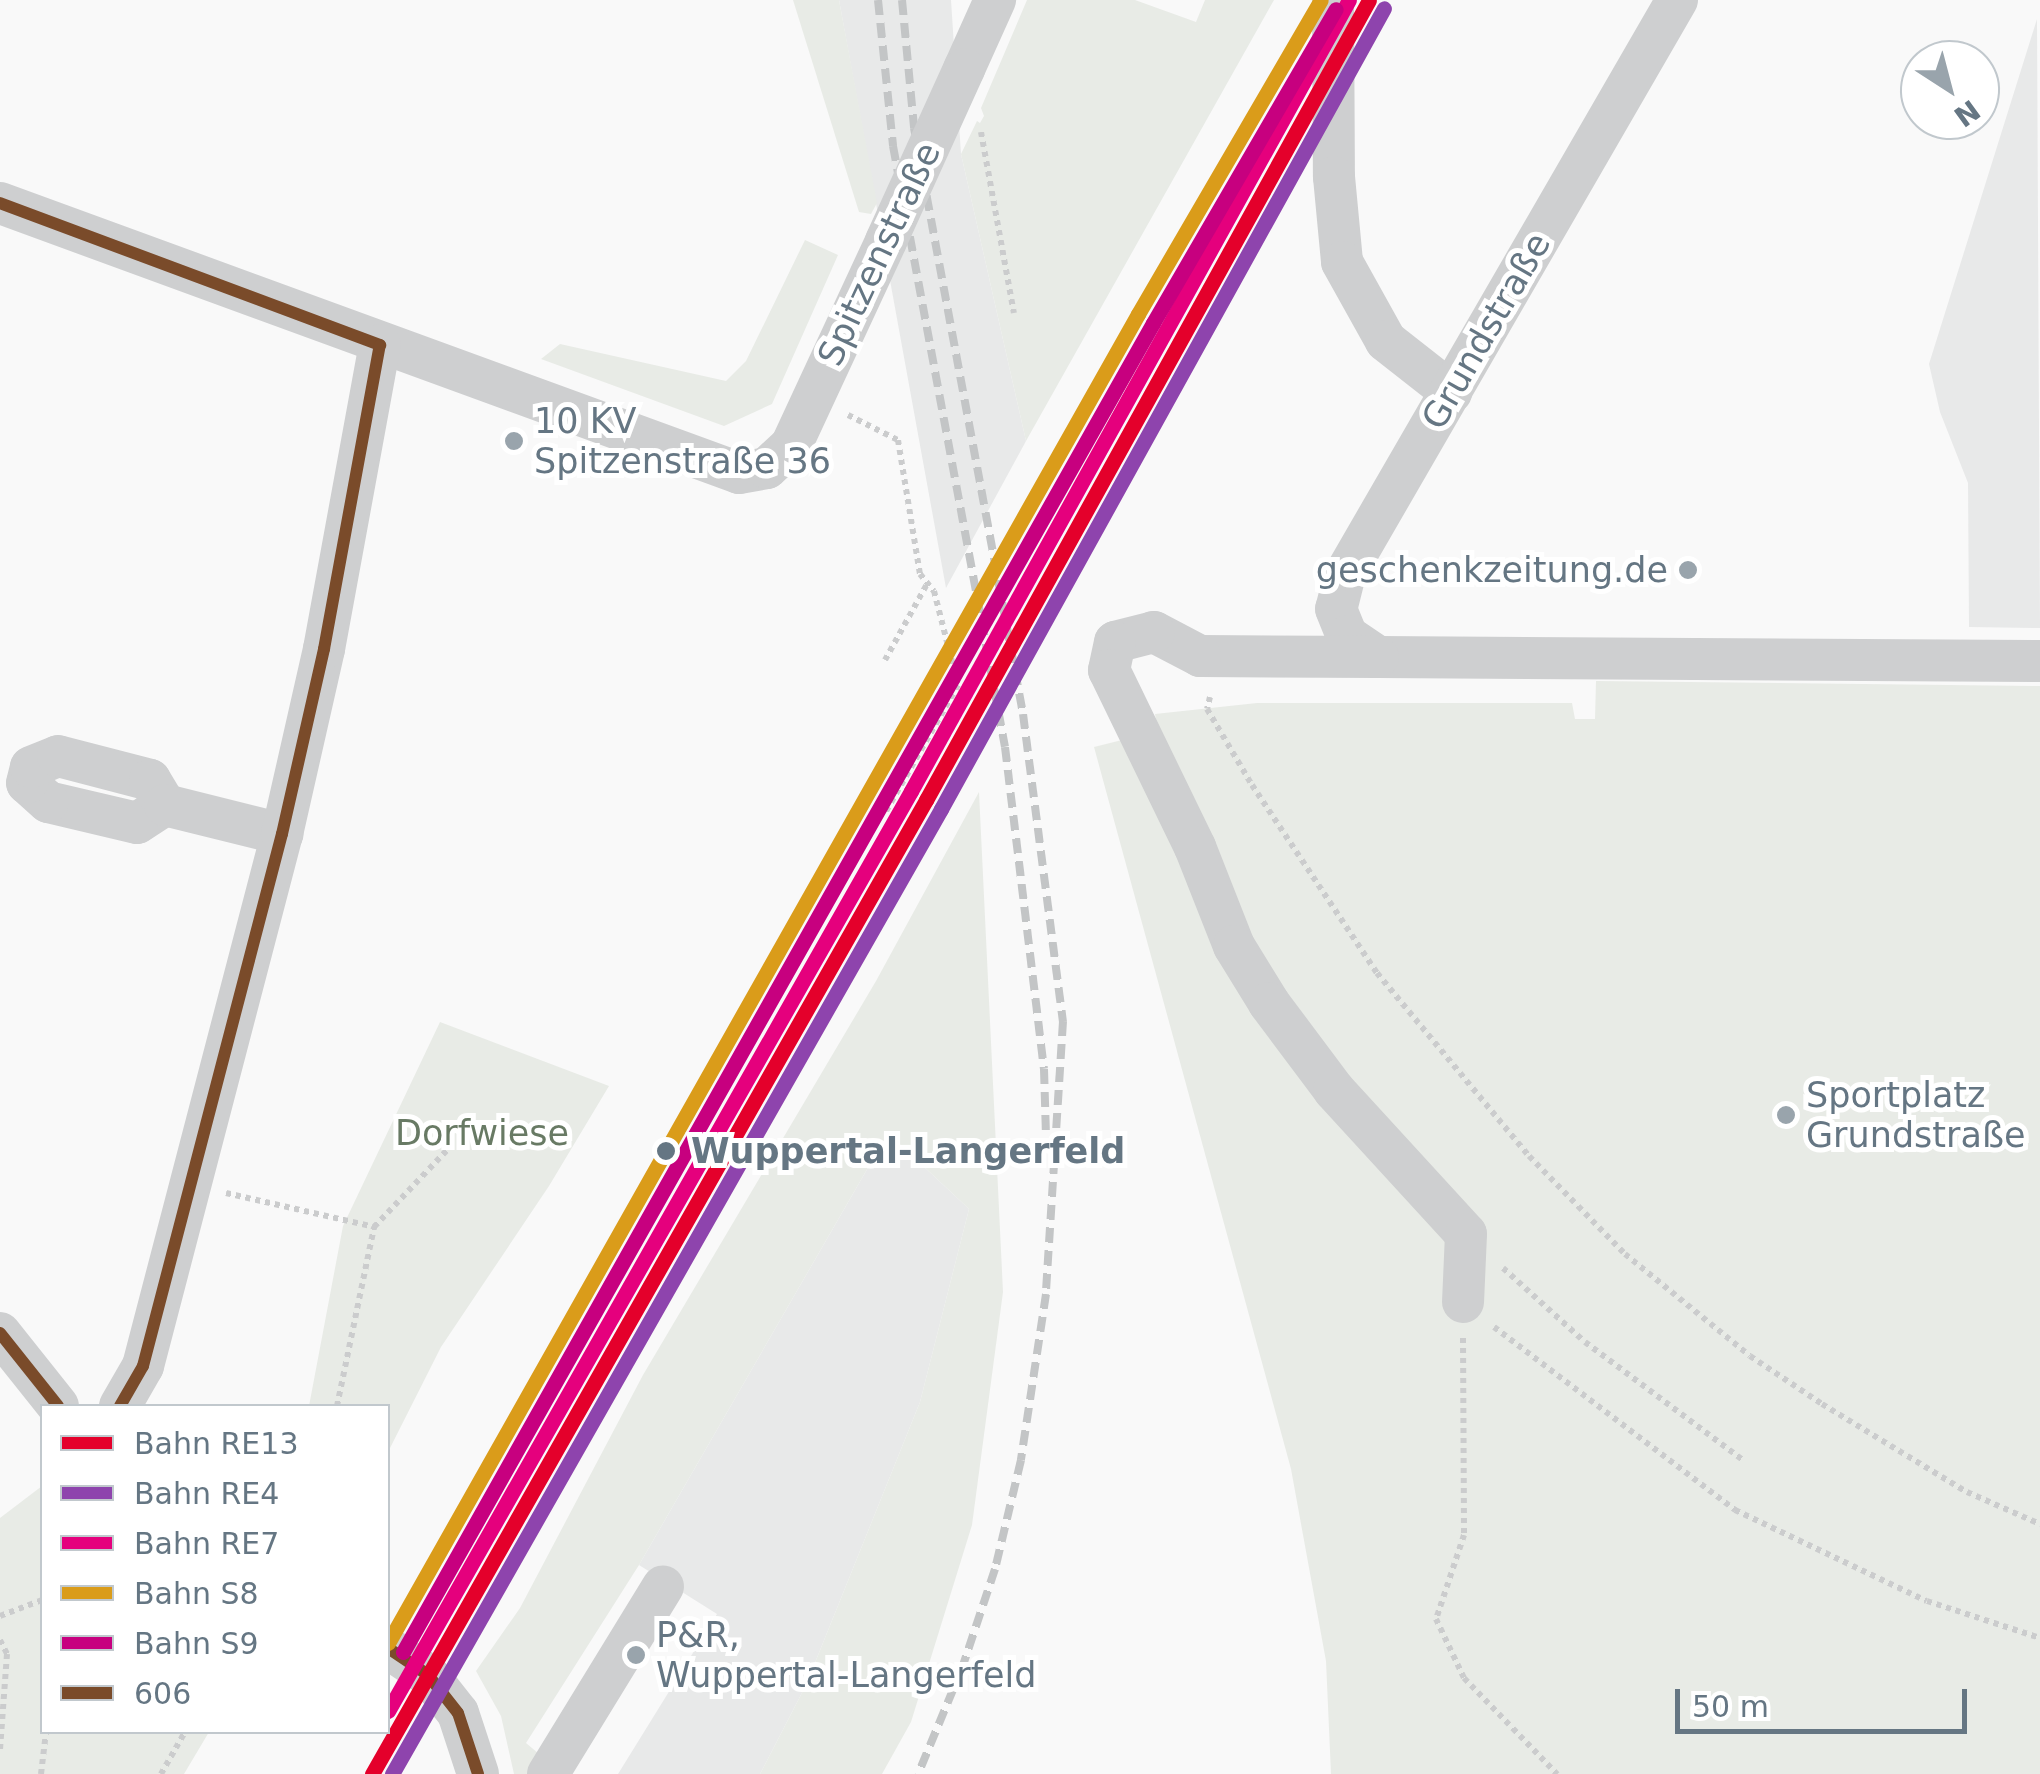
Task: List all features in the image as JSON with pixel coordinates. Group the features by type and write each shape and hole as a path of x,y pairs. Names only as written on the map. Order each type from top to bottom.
{"street":[{"name":"Spitzenstraße","path":"0,203 723,470 753,471 766,468 791,446 995,0"},
{"path":"1333,0 1334,177 1342,262 1386,341 1451,392"},
{"name":"Grundstraße","path":"1378,656 1347,636 1336,609 1344,574 1677,0"},
{"path":"121,1404 143,1366 282,834 324,649 380,345"},
{"path":"1463,1302 1466,1234 1334,1090 1268,1003 1234,946 1195,847 1109,670 1115,642 1154,632 1209,656 2040,661"},
{"path":"165,805 282,834"},
{"path":"0,1333 56,1404"},
{"path":"548,1774 663,1586"},
{"path":"390,1649 428,1675 458,1713 478,1774"}],"path":[{"path":"986,118 980,134 1014,313"},
{"path":"845,414 898,440 920,574 936,602 958,685 885,813"},
{"path":"885,660 927,584"},
{"path":"1209,656 1208,709 1252,785 1377,973 1529,1156 1625,1254 1750,1356 1967,1492 2040,1524"},
{"path":"337,1404 374,1227 447,1150"},
{"path":"190,1185 344,1216 374,1227"},
{"path":"1466,1234 1586,1342 1744,1462"},
{"path":"1463,1302 1565,1385 1735,1510 1926,1601 2040,1638"},
{"path":"1463,1302 1464,1535 1436,1619 1464,1678 1557,1774"},
{"path":"0,1616 40,1601"},
{"path":"0,1640 7,1654 0,1750"},
{"path":"41,1774 46,1734"},
{"path":"161,1774 184,1734"}],"shaded area":[{"path":"839,0 951,0 961,154 1026,441 946,588"},
{"path":"2037,19 2040,628 1969,627 1968,483 1940,412 1929,364"},
{"path":"888,1133 969,1209 920,1402 806,1685 760,1774 618,1774 717,1614 639,1565"}],"green space":[{"path":"793,0 839,0 877,203 871,214 859,212"},
{"path":"1027,0 1135,0 1196,22 1205,0 1274,0 1026,441 961,154 977,121 980,123 984,116 981,108"},
{"path":"805,240 838,255 772,404 724,426 541,359 560,344 726,381 746,361"},
{"path":"1596,681 2040,686 2040,1774 1331,1774 1326,1661 1291,1469 1094,747 1158,731 1155,714 1257,703 1572,703 1575,719 1595,719"},
{"path":"979,792 1003,1292 972,1525 911,1722 882,1774 760,1774 806,1685 920,1402 969,1209 888,1133 639,1565 526,1743 545,1759 536,1774 514,1774 501,1716 476,1671 520,1608 643,1375 876,981"},
{"name":"Dorfwiese","path":"440,1022 609,1086 549,1186 441,1347 390,1448 390,1404 309,1404 343,1226"},
{"path":"40,1488 40,1734 208,1734 184,1774 0,1774 0,1518"}],"railway":[{"path":"878,0 893,146 1005,747 1044,1069 1046,1136"},
{"path":"902,0 914,128 1023,714 1063,1021 1046,1294 1021,1460 995,1569 962,1668 918,1774"}],"rail line":[{"name":"S8","path":"390,1639 1138,314 1321,0"},
{"name":"RE7","path":"390,1707 911,791 1349,0"},
{"name":"RE13","path":"372,1774 926,800 1369,0"},
{"name":"RE4","path":"392,1774 941,809 1384,8"},
{"name":"S9","path":"403,1652 1153,323 1336,9"}],"transit line":[{"name":"606","path":"0,203 380,345"},
{"name":"606","path":"121,1404 143,1366 282,834 324,649 380,345"},
{"name":"606","path":"0,1333 56,1404"},
{"name":"606","path":"390,1649 428,1675 458,1713 478,1774"}],"place":[{"name":"10 KV Spitzenstraße 36","path":"514,441"},
{"name":"geschenkzeitung.de","path":"1688,570"},
{"name":"Sportplatz Grundstraße","path":"1786,1115"},
{"name":"Wuppertal-Langerfeld","path":"666,1151"},
{"name":"P&R, Wuppertal-Langerfeld","path":"636,1655"}]}
